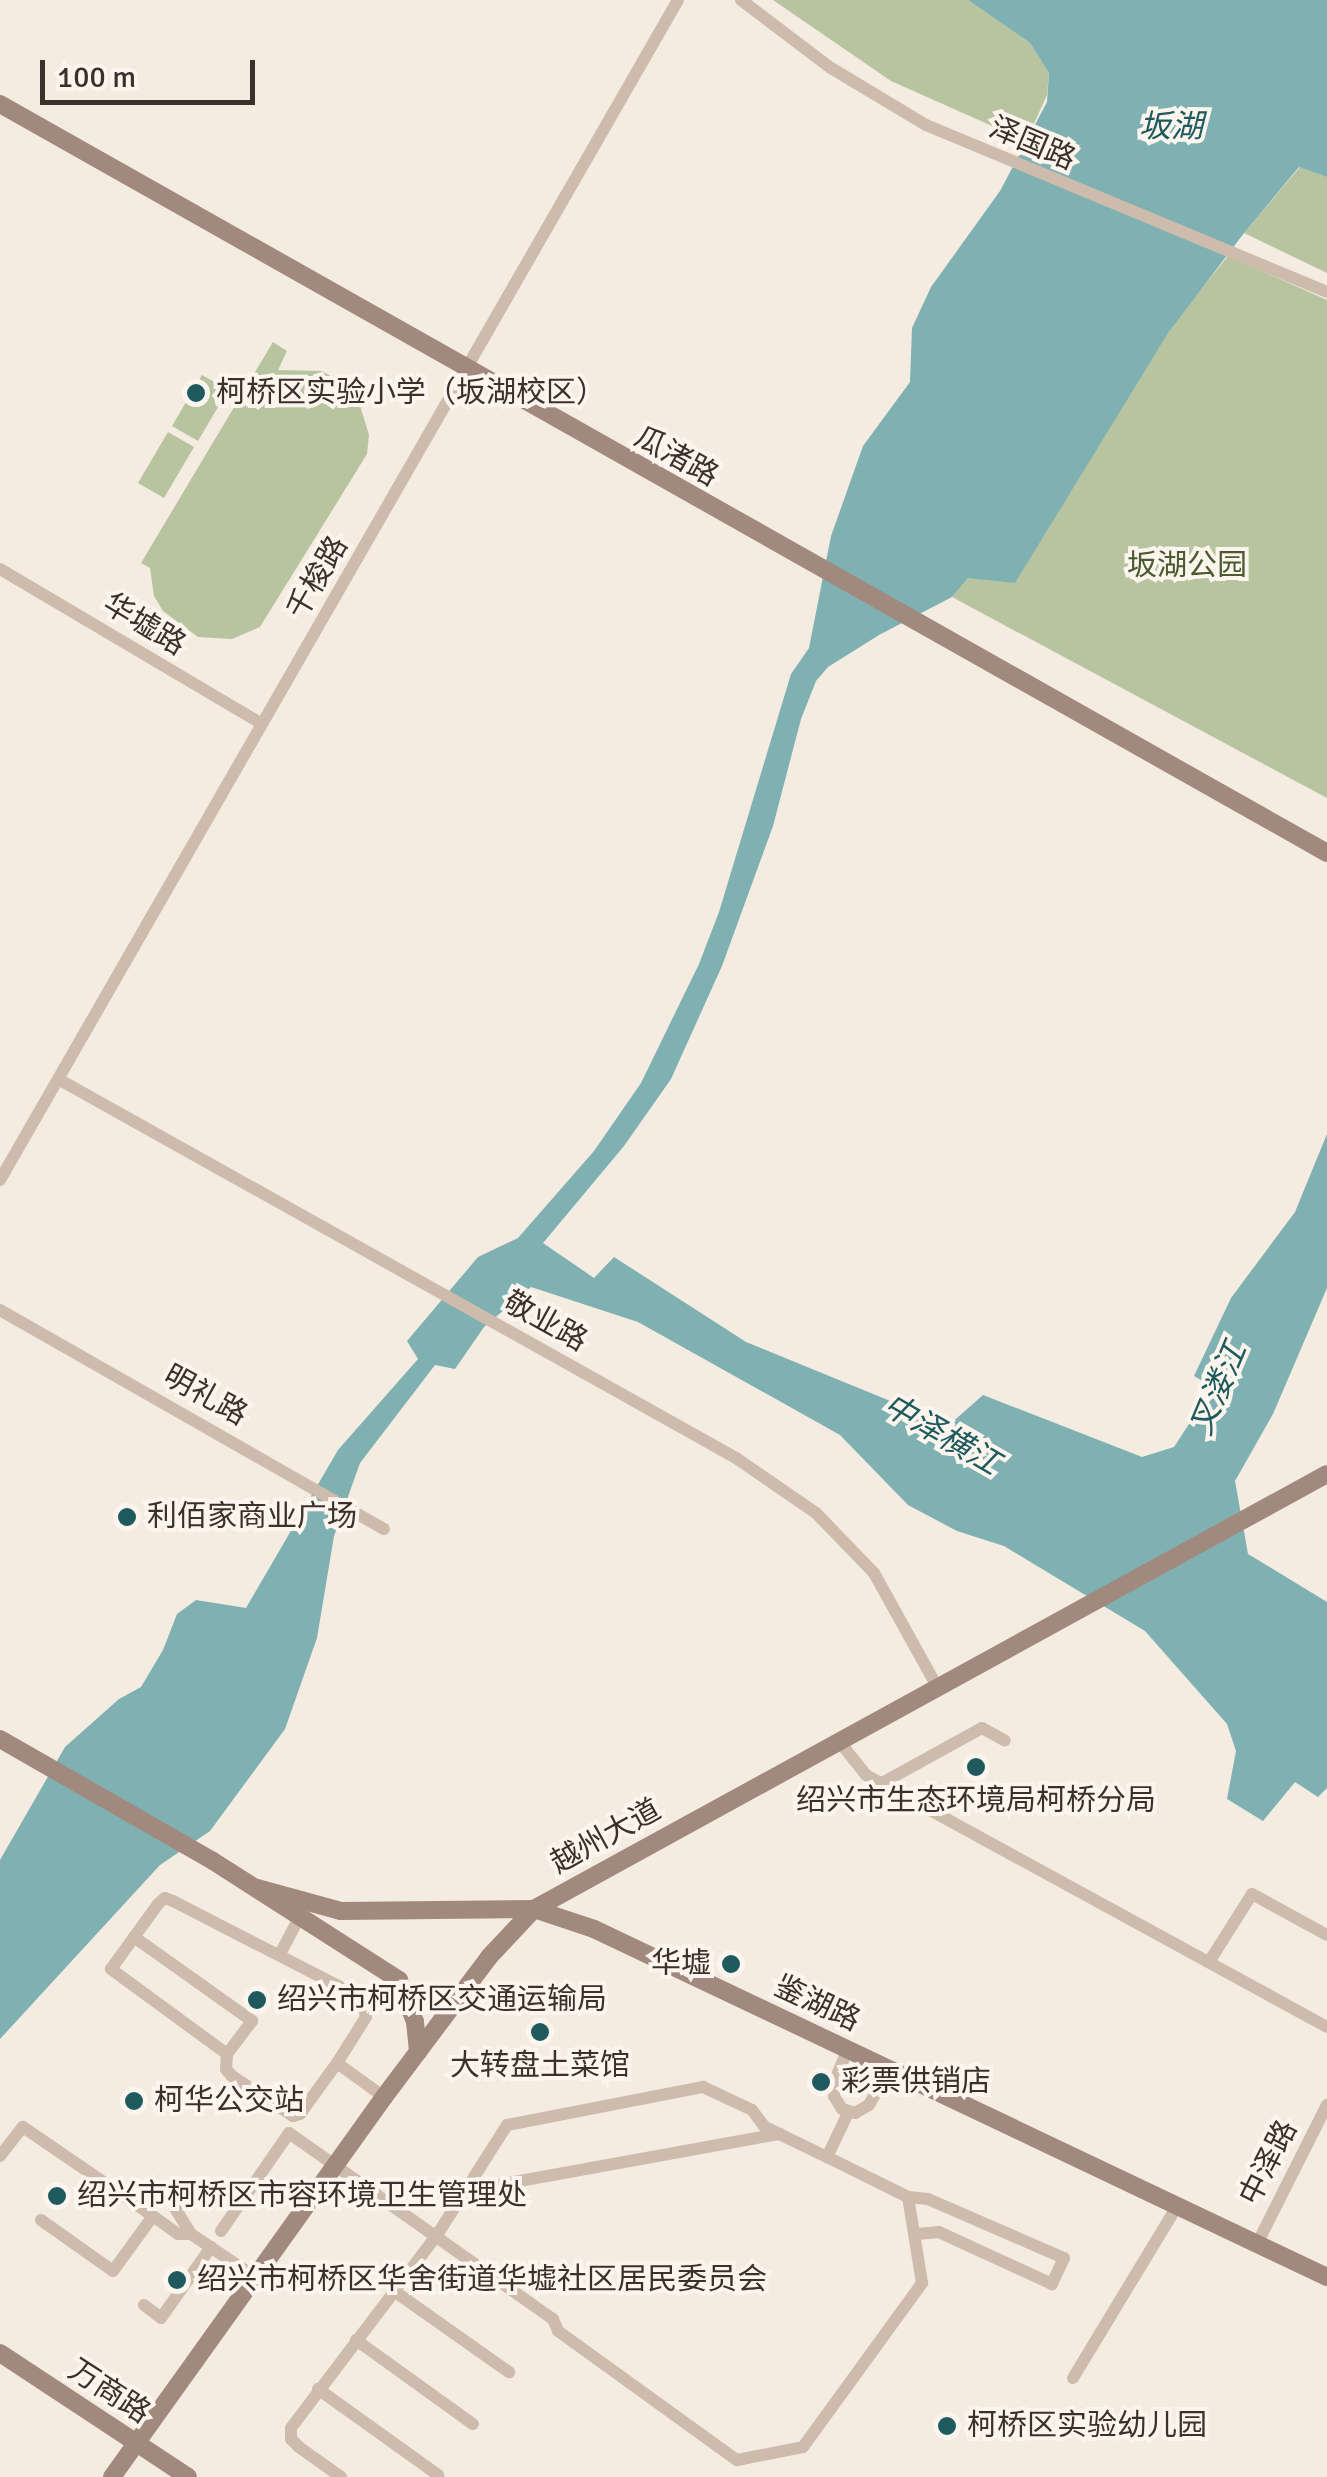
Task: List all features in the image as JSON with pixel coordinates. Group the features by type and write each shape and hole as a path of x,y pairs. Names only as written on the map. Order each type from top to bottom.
{"street":[{"name":"千梭路","path":"0,1180 678,0"},
{"name":"泽国路","path":"741,0 878,97 982,150 1327,292"},
{"name":"瓜渚路","path":"0,104 466,371 1327,853"},
{"name":"华墟路","path":"0,570 262,724"},
{"name":"敬业路","path":"60,1080 736,1458 816,1513 874,1573 936,1685"},
{"name":"明礼路","path":"0,1310 384,1529"},
{"name":"越州大道","path":"112,2477 384,2097 489,1957 534,1909 936,1685 1327,1474"},
{"path":"882,1783 982,1728 1005,1741"},
{"path":"0,1738 214,1861 399,1980 415,2022 418,2052"},
{"path":"838,1740 866,1774 1327,2027"},
{"name":"鉴湖路","path":"257,1888 341,1911 534,1909 594,1929 1327,2276"},
{"path":"1209,1962 1252,1894 1327,1935"},
{"path":"134,1937 252,2020 228,2054 226,2069 293,2116 300,2114 337,2063 368,2008 349,1987 165,1898 134,1937 111,1969 228,2054"},
{"path":"280,1954 300,1916"},
{"path":"848,2049 836,2077 834,2096 848,2111 855,2113 869,2106 889,2069"},
{"path":"337,2063 384,2097"},
{"path":"341,2477 291,2438 290,2428 437,2235 507,2124 702,2087 752,2110 765,2127 908,2197 928,2198 1064,2258 1052,2284 939,2232 914,2234"},
{"name":"中泽路","path":"1257,2244 1327,2105"},
{"path":"827,2157 848,2111"},
{"path":"0,2156 23,2127 178,2234 191,2234"},
{"path":"222,2231 289,2133 552,2318 558,2331 737,2460 803,2447 922,2284 908,2197"},
{"path":"464,2191 780,2134"},
{"path":"164,2190 191,2234 255,2276"},
{"path":"1074,2378 1177,2206"},
{"path":"42,2220 113,2271 152,2216"},
{"path":"144,2306 161,2318 211,2247"},
{"path":"394,2291 509,2372"},
{"path":"356,2340 473,2424"},
{"name":"万商路","path":"0,2353 188,2477"},
{"path":"318,2389 438,2475"}],"green space":[{"path":"773,0 968,0 1030,43 1049,73 1047,95 1026,141 891,81"},
{"path":"1300,167 1327,177 1327,273 1244,233"},
{"name":"坂湖公园","path":"1228,256 1327,300 1327,798 952,597"},
{"path":"273,342 287,351 278,370 322,371 345,385 358,399 369,435 367,454 260,627 232,639 198,637 163,611 154,596 150,568 141,563"},
{"path":"202,375 228,390 198,441 172,426"},
{"path":"168,432 194,447 164,498 138,483"}],"water":[{"path":"968,0 1327,0 1327,177 1299,167 1244,233 1168,333 1015,583 968,578 952,597 879,635 828,667 816,681 801,719 773,826 722,966 671,1079 624,1146 543,1243 594,1278 614,1257 746,1342 949,1425 983,1395 1142,1457 1174,1447 1213,1387 1194,1376 1231,1298 1295,1212 1327,1134 1327,1288 1273,1414 1235,1481 1248,1554 1327,1602 1327,1788 1318,1797 1295,1782 1263,1821 1227,1799 1236,1751 1227,1724 1145,1631 1004,1546 957,1531 908,1505 840,1435 638,1322 531,1287 484,1327 455,1369 435,1365 360,1463 334,1536 317,1638 285,1729 210,1831 160,1865 0,2039 0,1860 65,1747 119,1699 141,1687 163,1650 177,1614 196,1600 246,1608 338,1450 418,1359 407,1341 478,1257 518,1238 594,1151 641,1083 699,964 719,912 791,674 809,648 831,536 863,446 910,382 912,328 931,287 1000,191 1047,102 1049,73 1030,43"}],"place":[{"name":"柯桥区实验小学（坂湖校区）","path":"196,393"},
{"name":"利佰家商业广场","path":"127,1517"},
{"name":"绍兴市生态环境局柯桥分局","path":"976,1767"},
{"name":"华墟","path":"731,1964"},
{"name":"绍兴市柯桥区交通运输局","path":"257,2000"},
{"name":"大转盘土菜馆","path":"540,2032"},
{"name":"彩票供销店","path":"821,2082"},
{"name":"柯华公交站","path":"134,2101"},
{"name":"绍兴市柯桥区市容环境卫生管理处","path":"57,2196"},
{"name":"绍兴市柯桥区华舍街道华墟社区居民委员会","path":"177,2280"},
{"name":"柯桥区实验幼儿园","path":"947,2426"}],"water label":[{"name":"坂湖","path":"1171,127"},
{"name":"叉溇江","path":"1219,1389"},
{"name":"中泽横江","path":"941,1435"}]}
